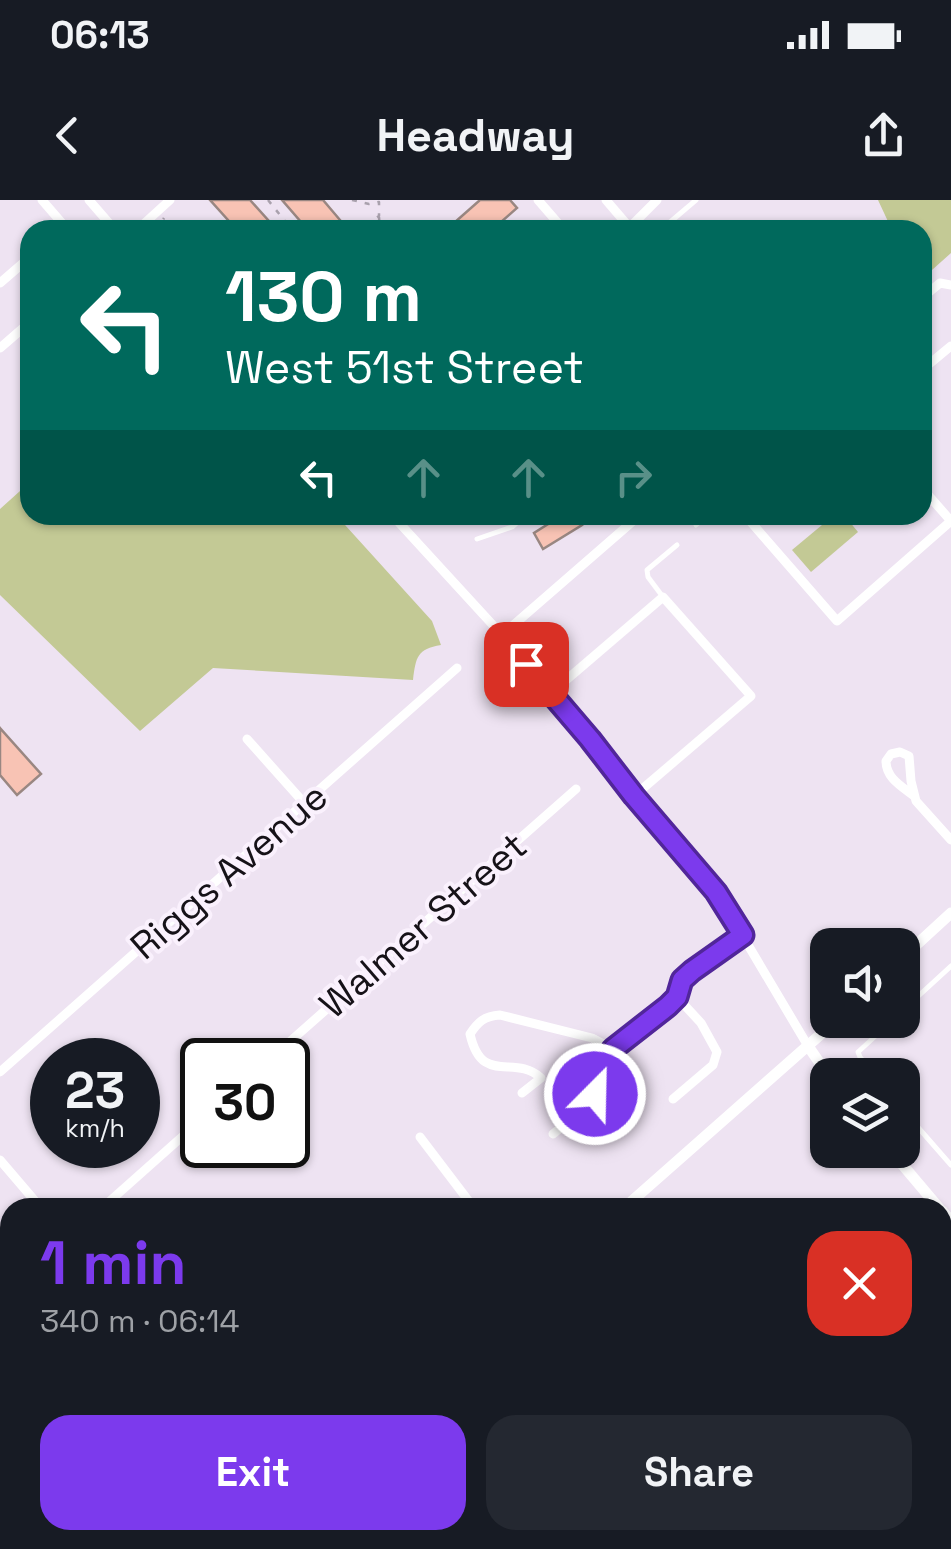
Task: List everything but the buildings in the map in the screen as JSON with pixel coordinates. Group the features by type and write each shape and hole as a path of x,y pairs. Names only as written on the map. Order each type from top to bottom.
{"street":[{"path":"42,200 58,220"},
{"path":"89,200 107,220"},
{"path":"150,220 170,200"},
{"path":"538,200 555,220"},
{"path":"606,200 622,220"},
{"path":"638,220 657,200"},
{"path":"0,283 20,266"},
{"path":"0,348 20,331"},
{"path":"757,525 837,621 951,521 932,499"},
{"path":"403,525 551,692 716,892 816,1058"},
{"path":"502,635 628,525"},
{"path":"551,692 664,596 751,696 634,796"},
{"name":"Riggs Avenue","path":"0,1072 457,668"},
{"path":"247,739 305,804"},
{"path":"914,796 910,759 902,752 891,754 886,760 887,770 951,840"},
{"name":"Walmer Street","path":"294,1038 576,789"},
{"path":"920,941 951,913"},
{"path":"553,1134 587,1106 613,1049 668,1006 677,997 682,980 692,971 743,935"},
{"path":"674,1099 713,1065 717,1052 702,1023 677,997"},
{"path":"522,1093 541,1078 521,1066 491,1066 473,1044 470,1034 488,1016 500,1015 592,1038 613,1049"},
{"path":"635,1198 817,1038"},
{"path":"420,1137 466,1198"},
{"path":"113,1198 180,1139"},
{"path":"0,1160 32,1198"},
{"path":"905,1168 931,1198"}],"lane":[{"path":"673,220 696,200"},
{"path":"478,539 514,525"},
{"path":"664,596 648,577 648,570 677,545"},
{"path":"920,994 951,966"},
{"path":"861,1058 858,1052 873,1038"},
{"path":"920,1129 951,1165"}],"path":[{"path":"268,200 284,220"},
{"path":"352,200 379,202 379,220"},
{"path":"372,220 378,216"}],"green space":[{"path":"878,200 951,200 951,253 932,270 932,220 887,220"},
{"path":"20,491 20,525 345,525 432,621 441,645 419,655 413,680 213,668 140,731 0,595 0,509"},
{"path":"822,525 852,525 858,532 811,572 792,550"}],"route":[{"path":"526,664 716,892 743,935 692,971 682,980 677,997 668,1006 613,1049 595,1094"}]}
